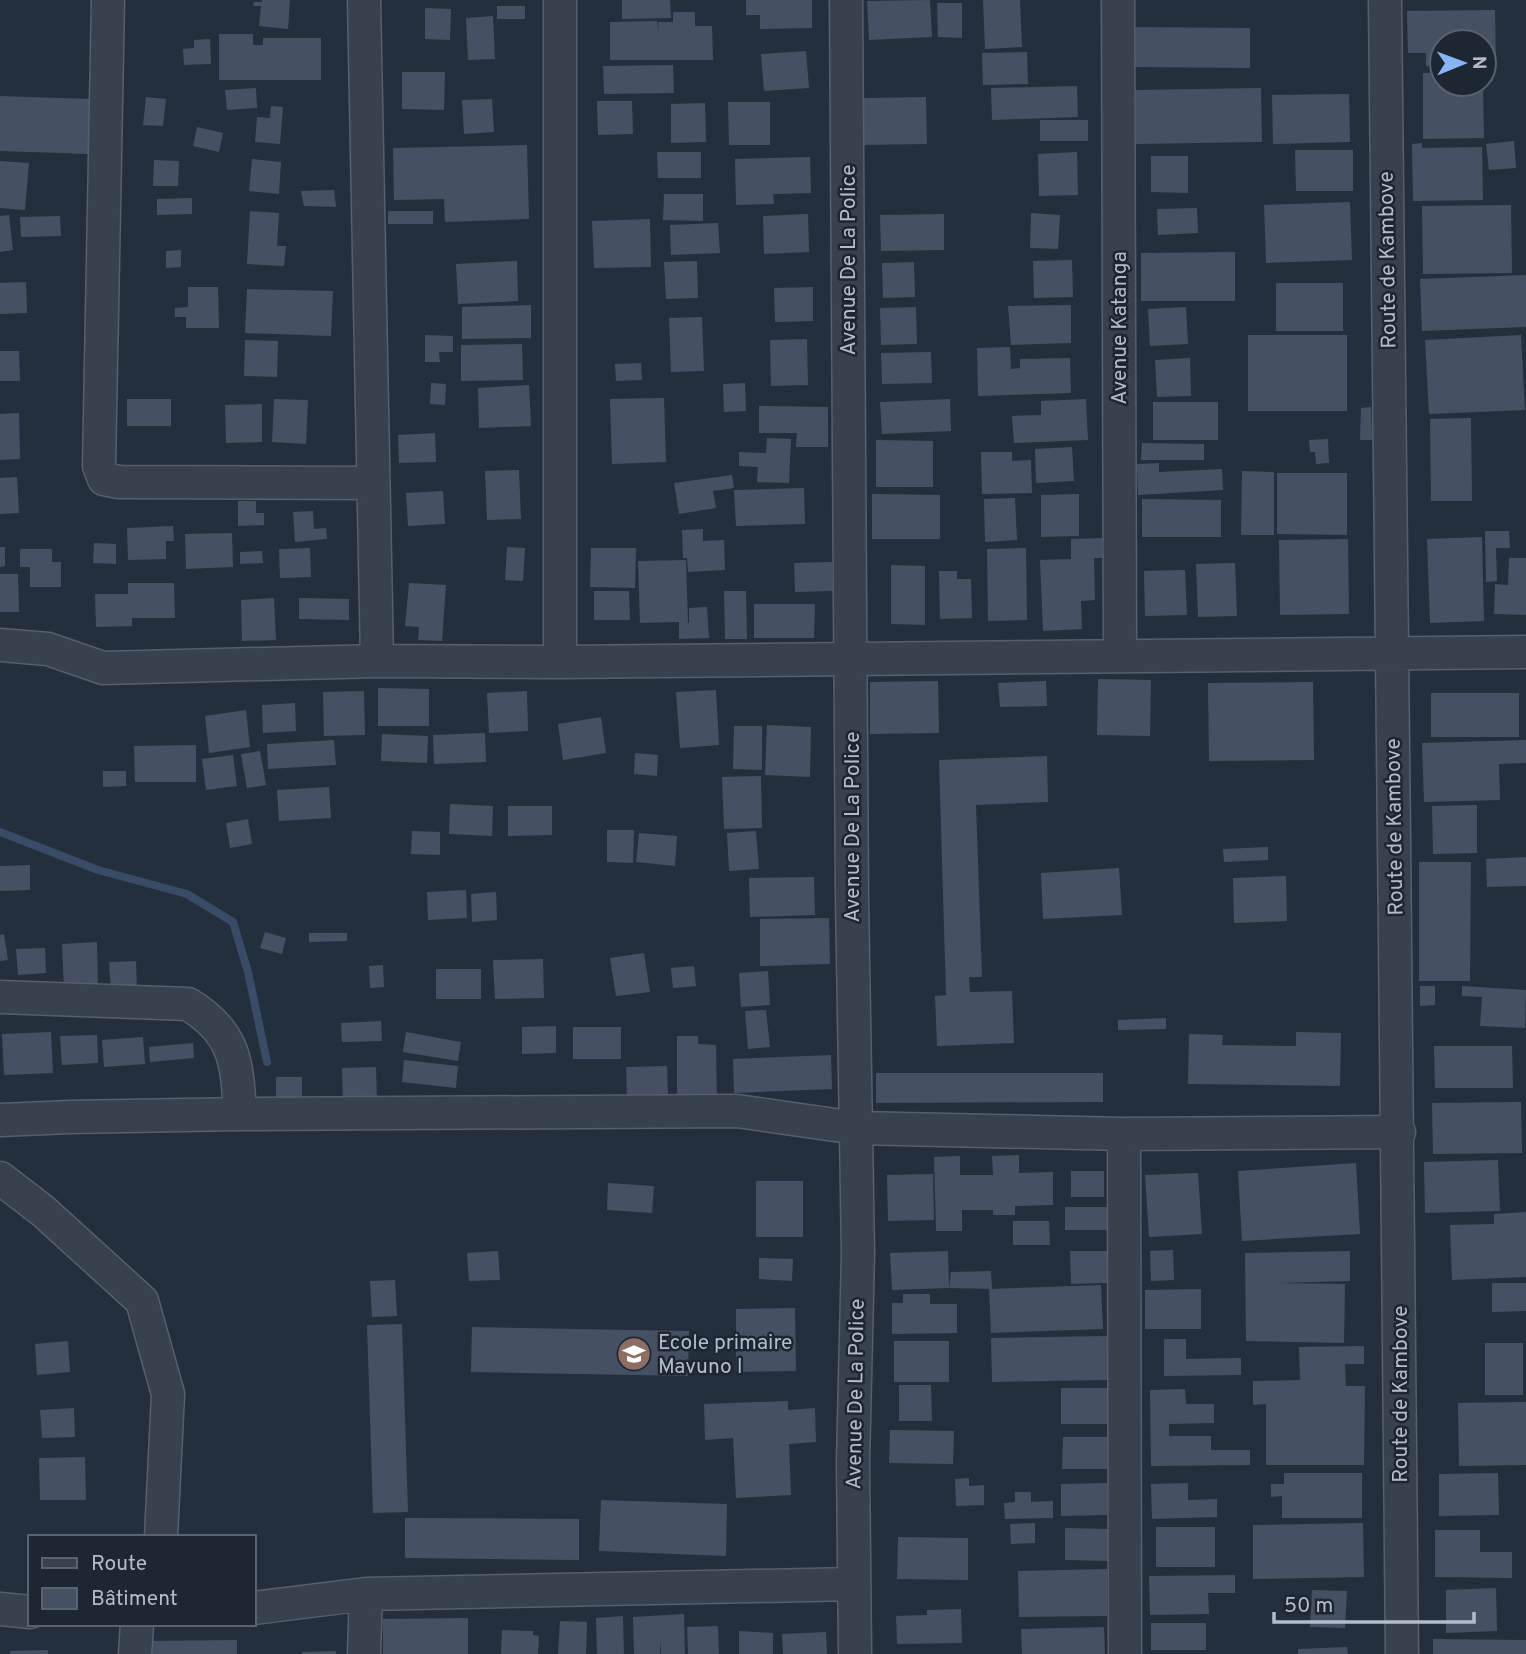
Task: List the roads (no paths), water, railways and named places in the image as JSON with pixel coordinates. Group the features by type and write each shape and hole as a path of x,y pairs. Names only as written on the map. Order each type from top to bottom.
{"street":[{"path":"108,0 99,466 104,479 119,482 373,483"},
{"path":"364,0 377,661"},
{"path":"560,0 560,662"},
{"name":"Avenue De La Police","path":"846,0 850,659 858,1253 853,1462 855,1654"},
{"name":"Avenue Katanga","path":"1118,0 1120,656"},
{"name":"Route de Kambove","path":"1384,0 1399,1132 1402,1654"},
{"path":"0,645 48,649 103,668 377,661 560,662 1526,652"},
{"path":"0,997 188,1003 206,1014 223,1033 237,1066 240,1114"},
{"path":"0,1121 240,1114 737,1111 856,1128 1124,1134 1399,1132"},
{"path":"1124,1134 1125,1654"},
{"path":"0,1178 43,1211 142,1301 168,1394 161,1535"},
{"path":"256,1608 366,1594 854,1584"},
{"path":"364,1654 366,1594"},
{"path":"0,1609 28,1612"},
{"path":"135,1654 137,1626"}],"waterway":[{"path":"0,832 98,870 187,894 233,922 248,972 267,1062"}],"place":[{"name":"Ecole primaire Mavuno I","path":"634,1354"}]}
